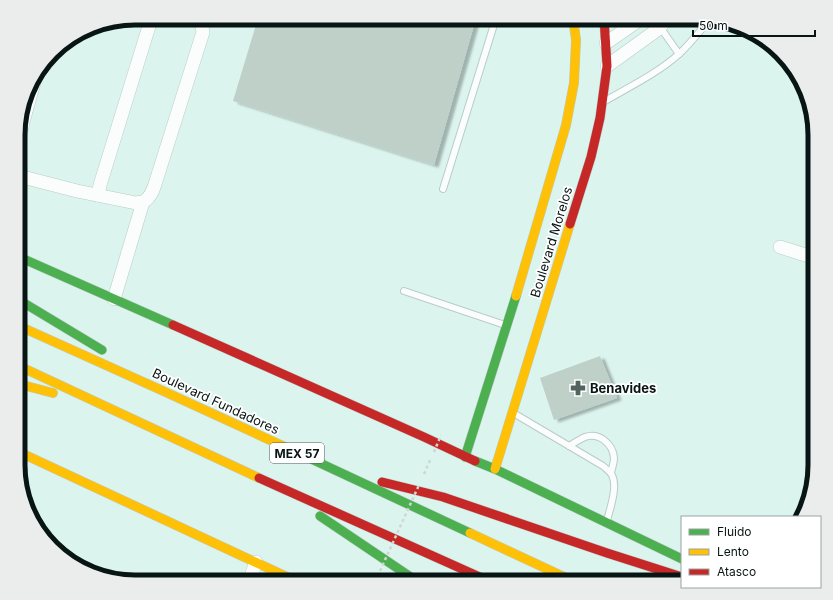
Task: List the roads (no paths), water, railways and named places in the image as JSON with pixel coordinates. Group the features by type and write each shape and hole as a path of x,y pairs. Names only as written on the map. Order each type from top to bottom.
{"main road":[{"name":"Boulevard Morelos","path":"465,457 507,326 566,125 574,83 576,40 574,25"},
{"name":"Boulevard Morelos","path":"495,469 591,157 600,118 607,66 605,25"},
{"path":"25,260 417,434 465,457 495,469 681,559"},
{"path":"25,304 109,354"},
{"name":"Boulevard Fundadores","path":"25,329 161,390 560,575"},
{"path":"122,363 161,390"},
{"name":"MEX 57","path":"25,369 267,481 475,575"},
{"path":"25,386 110,408"},
{"path":"25,455 283,575"},
{"path":"329,468 443,497 676,575"},
{"path":"267,481 408,575"}],"street":[{"path":"98,195 150,25"},
{"path":"25,178 77,191 136,203 143,202 148,198 156,181 202,32 201,25"},
{"path":"606,43 632,25"},
{"path":"607,66 638,44 656,25"},
{"path":"114,299 143,202"},
{"path":"780,246 808,256"},
{"path":"251,575 256,562"}],"lane":[{"path":"442,189 494,25"},
{"path":"662,25 679,54"},
{"path":"602,102 668,63 679,54 705,25"},
{"path":"404,291 507,326"},
{"path":"512,413 604,466 612,473"},
{"path":"569,446 586,436 594,435 603,439 611,447 614,458 612,473 614,488 607,523"}],"place":[{"name":"Benavides","path":"578,388"}]}
